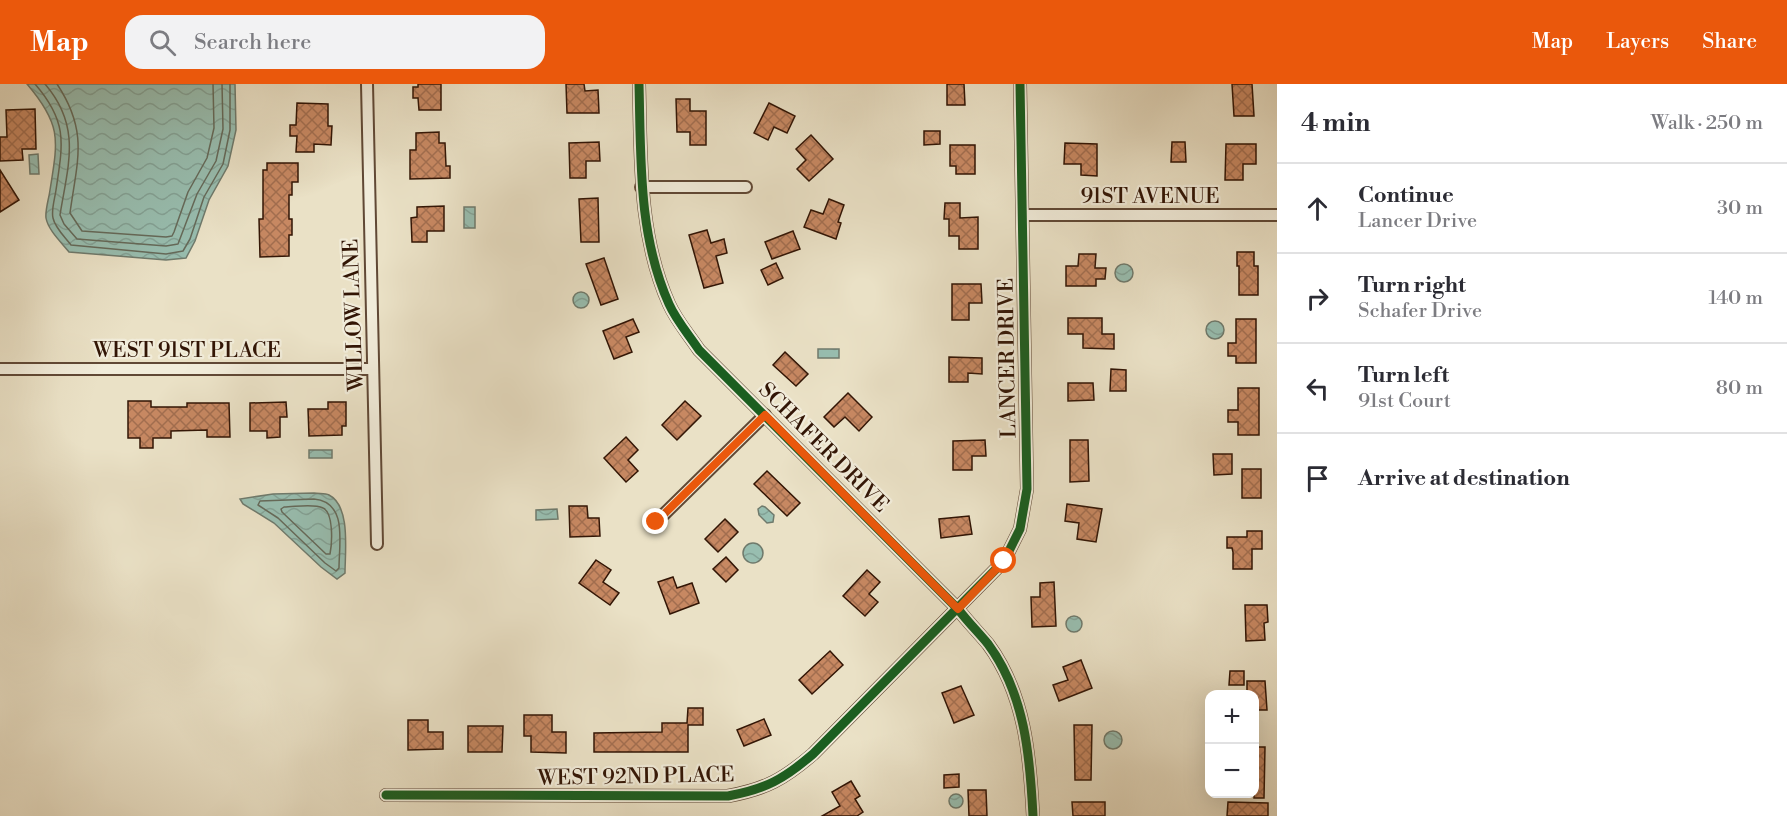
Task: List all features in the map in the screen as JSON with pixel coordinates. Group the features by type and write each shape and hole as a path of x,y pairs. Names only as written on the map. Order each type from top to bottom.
{"street":[{"name":"WILLOW LANE","path":"367,84 377,544"},
{"name":"SCHAFER DRIVE","path":"639,84 641,187 650,252 669,306 699,350 958,609 989,646 1009,684 1022,716 1031,768 1033,816"},
{"name":"LANCER DRIVE","path":"958,609 1004,561 1020,530 1027,489 1020,84"},
{"path":"641,187 746,187"},
{"name":"91ST AVENUE","path":"1023,215 1277,215"},
{"name":"WEST 91ST PLACE","path":"0,369 373,369"},
{"path":"656,522 765,415"},
{"name":"WEST 92ND PLACE","path":"386,795 728,796 765,787 791,773 813,754 958,609"}],"water":[{"path":"27,84 235,84 236,130 228,166 209,200 195,241 186,258 166,260 69,252 52,232 46,218 55,158 55,134 52,122"},
{"path":"38,154 39,174 30,174 29,155"},
{"path":"464,207 475,207 475,228 464,228"},
{"path":"1124,264 1130,267 1133,273 1130,279 1124,282 1118,279 1115,273 1118,267"},
{"path":"581,292 589,300 581,308 573,300"},
{"path":"1215,321 1221,324 1224,330 1221,336 1215,339 1209,336 1206,330 1209,324"},
{"path":"818,349 839,349 839,358 818,358"},
{"path":"309,450 332,450 332,458 309,458"},
{"path":"273,494 327,494 336,501 344,519 345,573 337,579 274,523 243,504 240,499"},
{"path":"762,506 774,515 773,522 767,523 759,515 758,509"},
{"path":"557,509 558,519 536,520 536,510"},
{"path":"753,543 760,546 763,553 760,560 753,563 746,560 743,553 746,546"},
{"path":"1074,616 1080,618 1082,624 1080,630 1074,632 1068,630 1066,624 1068,618"},
{"path":"1113,731 1119,734 1122,740 1119,746 1113,749 1107,746 1104,740 1107,734"},
{"path":"953,794 959,794 963,801 959,808 953,808 949,804 949,798"}],"building":[{"path":"418,84 441,84 441,110 419,110 418,98 413,98 413,87 418,87"},
{"path":"566,84 584,84 585,91 598,90 599,113 567,113"},
{"path":"947,84 964,84 965,105 947,105"},
{"path":"1232,84 1252,84 1254,116 1234,116"},
{"path":"676,99 690,99 690,111 706,111 706,145 690,145 690,132 677,132"},
{"path":"297,103 328,104 328,126 332,126 331,145 314,144 314,152 296,152 297,136 290,136 290,125 296,125"},
{"path":"769,103 795,116 787,133 774,127 768,140 754,133"},
{"path":"35,109 36,149 22,149 23,160 0,161 0,137 7,137 6,110"},
{"path":"924,131 940,131 940,144 924,145"},
{"path":"439,132 439,143 445,143 446,166 450,166 450,178 410,179 410,150 416,150 416,133"},
{"path":"811,135 833,159 809,181 797,169 806,160 796,149"},
{"path":"599,142 600,161 586,161 586,178 570,178 569,143"},
{"path":"1172,142 1185,142 1186,162 1171,162"},
{"path":"1065,143 1097,144 1097,176 1081,175 1081,164 1064,164"},
{"path":"1226,144 1256,144 1256,164 1243,164 1243,180 1225,180"},
{"path":"950,145 975,145 975,174 956,174 956,166 950,166"},
{"path":"267,163 298,163 298,182 292,182 292,195 289,195 292,235 289,235 289,256 260,257 259,219 263,219 263,170 267,170"},
{"path":"0,170 19,200 0,212"},
{"path":"598,198 599,242 581,242 579,199"},
{"path":"829,199 844,205 838,222 841,223 836,239 804,227 811,210 823,214"},
{"path":"945,203 960,203 960,218 978,217 978,249 959,249 959,236 949,236 949,219 944,219"},
{"path":"444,206 444,231 427,231 427,242 412,242 411,218 417,217 417,207"},
{"path":"707,230 711,243 724,239 727,253 716,256 723,283 704,288 689,235"},
{"path":"793,231 800,249 772,259 765,242"},
{"path":"1237,252 1254,252 1254,266 1258,266 1258,295 1239,295"},
{"path":"1079,254 1096,254 1095,268 1106,268 1105,279 1096,279 1096,286 1066,286 1066,266 1078,266"},
{"path":"604,258 618,299 601,305 586,264"},
{"path":"776,263 783,278 768,285 761,270"},
{"path":"952,284 981,284 982,303 969,303 969,320 952,320"},
{"path":"1068,318 1102,318 1102,334 1114,334 1114,349 1083,348 1083,334 1068,334"},
{"path":"633,319 639,332 626,337 632,352 614,359 603,331"},
{"path":"1236,319 1256,319 1256,363 1236,363 1236,356 1228,356 1228,343 1236,343"},
{"path":"785,352 808,374 796,386 773,365"},
{"path":"949,357 982,358 982,374 968,373 968,382 949,382"},
{"path":"1111,369 1126,370 1126,391 1110,391"},
{"path":"1068,383 1093,383 1094,400 1068,401"},
{"path":"1238,388 1259,388 1259,435 1238,435 1238,422 1228,422 1228,410 1238,410"},
{"path":"848,393 872,417 859,431 845,417 834,427 824,417"},
{"path":"128,401 151,401 151,407 187,407 187,403 229,403 230,437 207,437 207,430 171,431 171,438 153,438 153,448 140,448 140,438 128,438"},
{"path":"685,401 701,416 677,440 662,425"},
{"path":"286,402 287,417 280,417 280,437 267,438 267,431 250,431 250,403"},
{"path":"328,402 346,402 346,426 342,426 342,435 309,436 308,409 328,409"},
{"path":"626,437 638,450 628,460 638,471 626,482 604,458"},
{"path":"985,440 986,456 972,456 972,470 953,470 953,441"},
{"path":"1070,440 1088,440 1089,481 1070,482"},
{"path":"1213,454 1232,454 1232,474 1214,475"},
{"path":"1242,469 1261,469 1261,498 1242,498"},
{"path":"767,471 800,503 787,516 754,484"},
{"path":"1067,504 1102,509 1096,542 1077,539 1079,523 1065,521"},
{"path":"569,506 587,506 588,518 599,518 600,536 570,537"},
{"path":"969,516 972,534 941,538 939,519"},
{"path":"725,519 738,532 718,552 705,539"},
{"path":"1247,531 1262,531 1262,549 1252,549 1252,569 1233,569 1233,552 1232,548 1227,548 1227,537 1247,537"},
{"path":"726,557 738,570 726,582 713,569"},
{"path":"596,560 611,570 603,582 619,593 610,605 579,583"},
{"path":"867,570 880,582 869,594 878,602 865,616 843,596"},
{"path":"673,577 677,588 692,583 699,603 670,614 658,582"},
{"path":"1054,582 1056,626 1032,627 1031,597 1040,597 1040,583"},
{"path":"1245,605 1267,605 1268,622 1264,623 1265,640 1246,641"},
{"path":"830,651 843,665 812,694 799,680"},
{"path":"1081,660 1092,688 1059,701 1053,685 1068,680 1063,667"},
{"path":"1230,671 1244,671 1244,685 1229,685"},
{"path":"1247,681 1265,681 1267,710 1259,710 1259,690 1247,690"},
{"path":"961,686 974,715 954,723 942,693"},
{"path":"688,708 703,708 703,725 688,725 688,752 594,752 594,733 662,732 662,723 687,723"},
{"path":"524,715 552,715 552,732 566,732 566,753 531,752 531,736 524,736"},
{"path":"764,719 771,735 744,746 737,730"},
{"path":"408,720 428,720 428,732 443,732 443,749 408,750"},
{"path":"1074,725 1092,725 1091,780 1075,780"},
{"path":"468,726 503,726 502,752 468,752"},
{"path":"1259,747 1265,747 1264,798 1259,798"},
{"path":"959,774 959,787 944,788 944,775"},
{"path":"851,781 860,796 855,799 863,812 857,816 822,816 840,806 832,792"},
{"path":"968,790 986,790 987,816 969,816"},
{"path":"1072,802 1105,802 1105,816 1073,816"},
{"path":"1228,802 1268,803 1268,816 1227,816"}],"cycle path":[{"path":"639,84 641,168 646,224 659,278 672,310 699,350 958,609 988,644 1000,663 1018,705 1027,748 1033,816"},
{"path":"386,795 728,796 764,786 793,770 813,754 1004,561 1020,529 1027,489 1020,84"}],"route":[{"path":"656,522 765,415 958,609 1004,561"}]}
